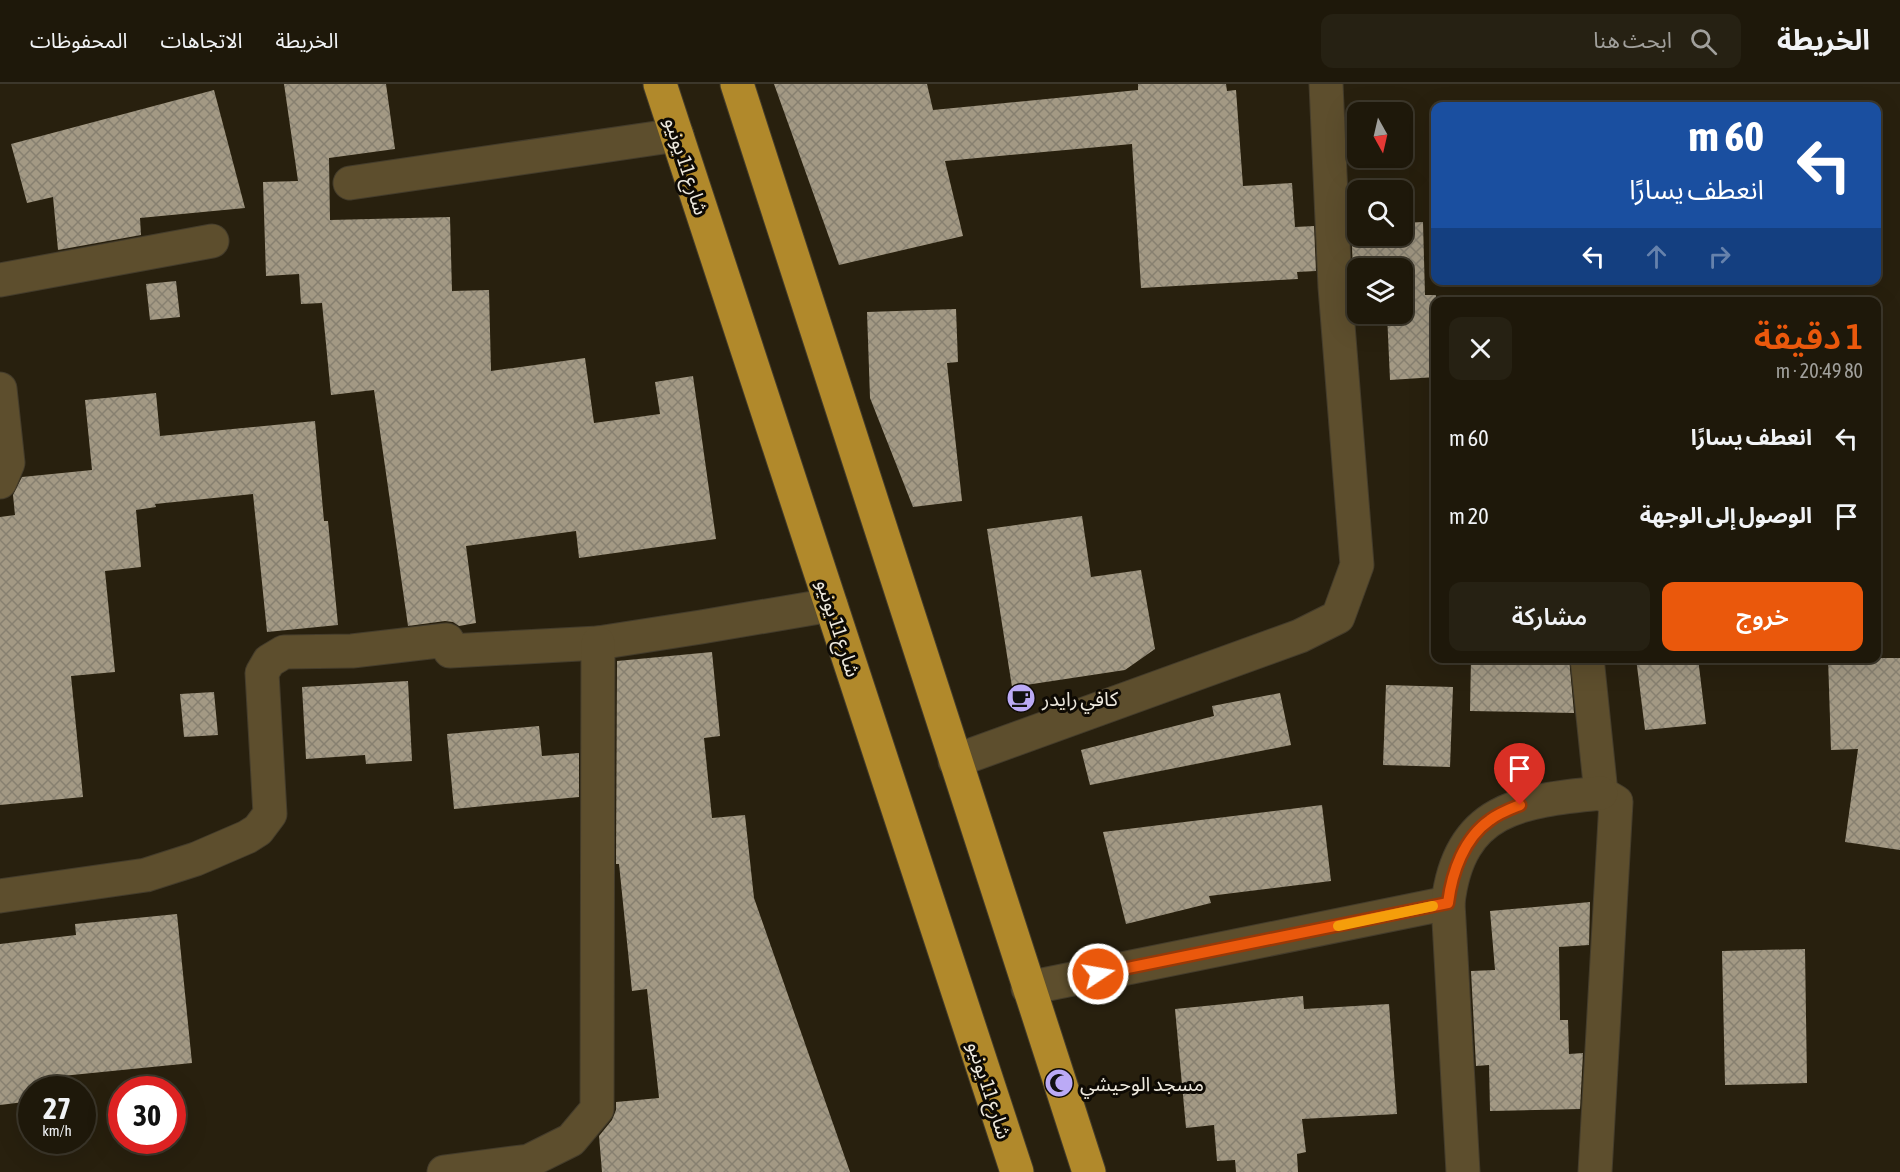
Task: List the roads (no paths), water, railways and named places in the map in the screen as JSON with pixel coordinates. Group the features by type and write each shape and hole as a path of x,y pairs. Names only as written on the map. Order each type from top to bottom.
{"highway":[{"name":"شارع 11 يونيو","path":"660,84 1017,1172"},
{"path":"737,84 1089,1172"}],"street":[{"path":"955,761 1300,636 1338,617 1358,565 1335,287 1326,84"},
{"path":"350,183 677,135"},
{"path":"0,280 212,241"},
{"path":"0,389 8,462 0,482"},
{"path":"0,896 146,875 196,859 258,830 270,814 262,673 270,661 284,652 352,651 447,640 450,651 598,643 831,604"},
{"path":"444,1172 529,1161 571,1140 597,1109 598,643"},
{"path":"1588,663 1601,793"},
{"path":"1463,1172 1448,903 1451,880 1471,837 1490,819 1520,805 1566,796 1601,793 1616,802 1595,1172"},
{"path":"1028,988 1448,903"}],"place":[{"name":"كافي رايدر","path":"1021,698"},
{"name":"مسجد الوحيشي","path":"1059,1083"}]}
